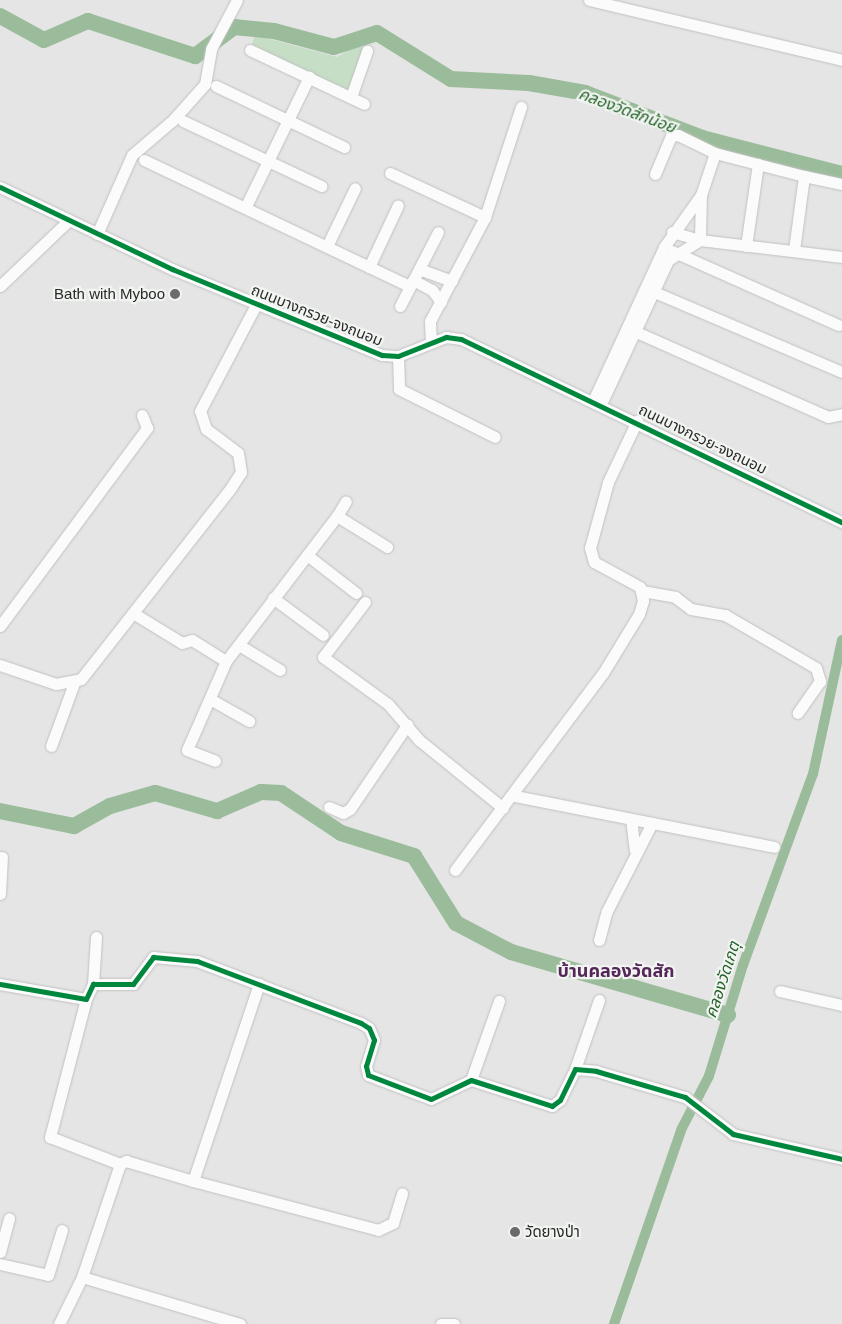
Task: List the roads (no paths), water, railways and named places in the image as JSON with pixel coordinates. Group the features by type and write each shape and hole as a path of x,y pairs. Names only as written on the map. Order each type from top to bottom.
{"street":[{"path":"97,234 132,155 173,120 205,84 211,49 220,28 237,0"},
{"path":"589,0 842,60"},
{"path":"250,50 364,104"},
{"path":"351,97 367,51"},
{"path":"246,206 309,77"},
{"path":"216,86 344,147"},
{"path":"430,342 428,326 485,217 521,107"},
{"path":"184,121 321,186"},
{"path":"655,174 672,136 678,135 715,153 842,184"},
{"path":"597,402 648,294 664,247 672,232 700,195 715,153"},
{"path":"144,160 246,206 369,267 432,290 441,302"},
{"path":"746,246 758,164"},
{"path":"390,172 485,217"},
{"path":"794,250 804,176"},
{"name":"ถนนบางกรวย-จงถนอม","path":"0,187 97,234 256,305 382,355 398,356 430,342 462,339 638,421 837,519"},
{"path":"327,246 355,188"},
{"path":"700,195 700,240"},
{"path":"369,267 398,206"},
{"path":"0,286 69,220"},
{"path":"400,306 438,232"},
{"path":"672,232 700,240 842,257"},
{"path":"648,294 676,253 700,240"},
{"path":"664,247 838,324"},
{"path":"419,269 438,278 452,281"},
{"path":"432,290 438,278"},
{"path":"648,294 842,372"},
{"name":"ถนนบางกรวย-จงถนอม","path":"51,746 74,683 132,613 241,472 238,453 206,429 200,411 256,305"},
{"path":"630,335 828,417 842,414"},
{"path":"398,356 399,389 495,437"},
{"path":"0,626 147,428 142,415"},
{"path":"638,421 608,482 590,548 594,562 642,590 675,597 691,609 725,615 816,668 820,681 798,713"},
{"path":"215,761 187,750 226,661 338,516 346,500"},
{"path":"338,516 387,547"},
{"path":"307,554 356,593"},
{"path":"455,870 515,796 614,658 639,614 642,590"},
{"path":"273,598 323,635"},
{"path":"365,602 323,657 388,704 407,724 504,808"},
{"path":"132,613 182,643 192,640 226,661"},
{"path":"239,645 280,670"},
{"path":"0,665 49,682 74,683"},
{"path":"210,699 249,721"},
{"path":"329,807 343,813 350,809 407,724"},
{"path":"515,796 774,846"},
{"path":"631,818 635,850"},
{"path":"599,940 635,850 652,822"},
{"path":"0,894 2,857"},
{"path":"96,937 94,984 86,998 50,1137 120,1164"},
{"path":"94,984 128,987 153,957 168,956 320,1004 369,1028 374,1040 366,1070 371,1078 431,1099 471,1080 552,1106 560,1100 575,1069 599,1000"},
{"path":"0,984 86,998"},
{"path":"194,1181 259,984"},
{"path":"780,991 842,1005"},
{"path":"471,1080 499,1001"},
{"path":"575,1069 685,1097 702,1106 733,1134 842,1160"},
{"path":"59,1324 82,1277 120,1164 126,1161 378,1230 393,1223 402,1193"},
{"path":"0,1252 10,1218"},
{"path":"0,1264 48,1275 62,1230"},
{"path":"82,1277 240,1324"},
{"path":"441,1324 454,1324"}],"waterway":[{"name":"คลองวัดสักน้อย","path":"0,16 44,40 88,21 195,56 234,27 274,31 334,47 377,33 451,79 529,83 585,93 702,138 842,174"},
{"name":"คลองวัดเกตุ","path":"614,1324 681,1130 709,1076 743,965 813,774 842,640"},
{"path":"0,811 74,826 110,806 155,793 217,811 261,792 281,793 341,833 414,856 456,923 511,952 728,1015"}],"place":[{"name":"Bath with Myboo","path":"175,294"},
{"name":"วัดยางป่า","path":"515,1232"}],"district":[{"name":"บ้านคลองวัดสัก","path":"616,971"}]}
